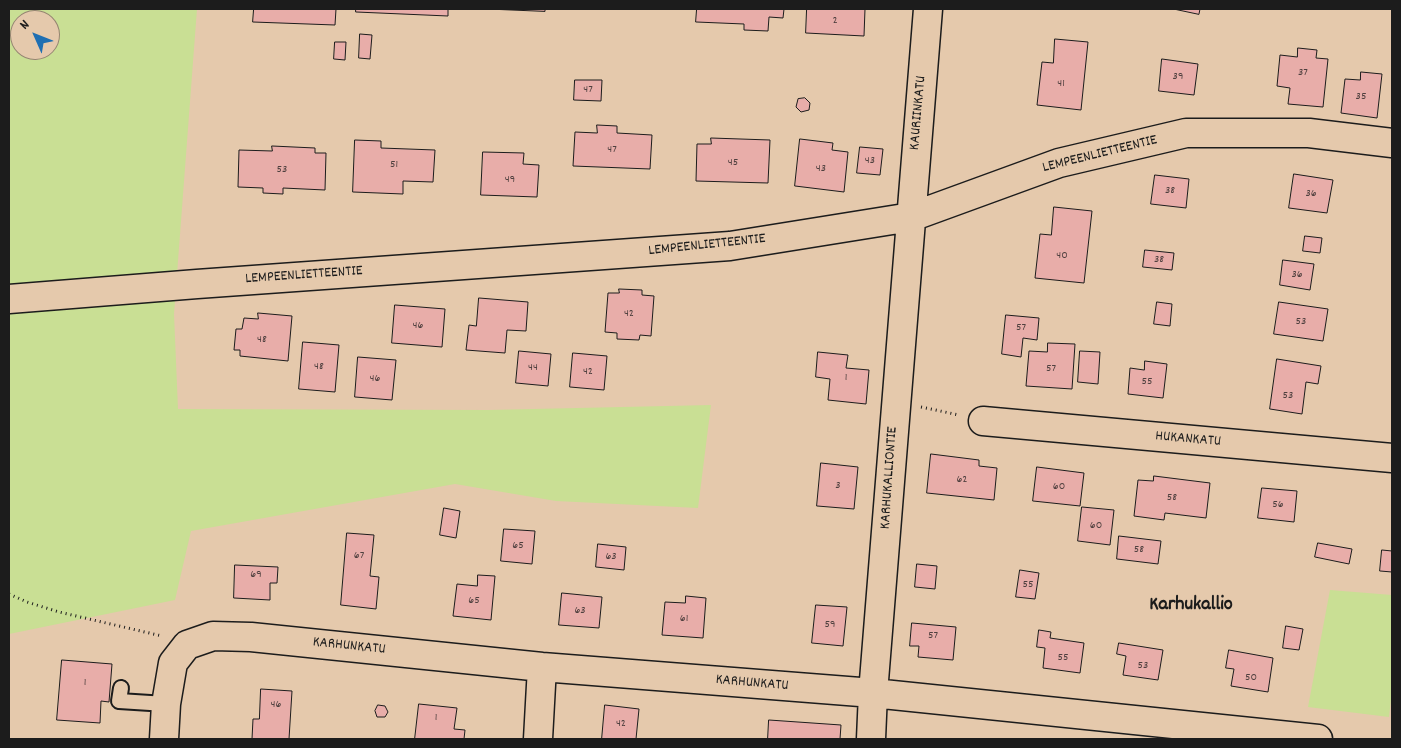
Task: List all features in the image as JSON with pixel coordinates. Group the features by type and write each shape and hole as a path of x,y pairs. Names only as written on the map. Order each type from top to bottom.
{"street":[{"name":"KAURIINKATU","path":"911,217 928,9"},
{"name":"LEMPEENLIETTEENTIE","path":"9,299 216,282 730,246 911,217 1059,163 1186,134 1309,133 1392,144"},
{"name":"KARHUKALLIONTIE","path":"871,739 873,693 911,217"},
{"name":"HUKANKATU","path":"983,421 1392,458"},
{"name":"KARHUNKATU","path":"187,645 213,636 251,637 542,667 873,693 1158,731 1318,739"},
{"path":"164,739 166,704 173,663 187,645"},
{"path":"538,739 542,667"}],"lane":[{"path":"121,688 119,701 166,704"}],"path":[{"path":"896,403 940,410 983,421"},
{"path":"9,594 59,612 152,633 187,645"}],"green space":[{"path":"9,9 197,9 174,314 178,409 488,410 711,405 698,508 556,501 455,484 191,531 175,600 9,634"},
{"path":"1330,590 1392,595 1392,691 1389,717 1308,707"}],"building":[{"path":"254,9 336,9 335,25 253,22"},
{"path":"356,9 448,9 448,16 356,12"},
{"path":"488,9 545,9 545,11"},
{"path":"697,9 784,9 783,18 769,17 768,31 744,30 744,24 696,22"},
{"path":"807,9 865,9 864,36 806,33"},
{"path":"1174,9 1200,9 1199,14"},
{"path":"360,34 372,35 370,59 359,58"},
{"path":"1055,39 1088,42 1081,110 1037,105 1042,62 1053,63"},
{"path":"335,42 346,42 345,60 334,59"},
{"path":"1298,48 1317,50 1316,58 1328,59 1323,107 1288,104 1290,88 1277,86 1280,55 1297,57"},
{"path":"1162,59 1198,64 1194,95 1159,91"},
{"path":"1361,72 1382,74 1377,118 1341,113 1345,79 1360,80"},
{"path":"575,80 602,80 601,101 574,100"},
{"path":"805,98 810,103 809,110 801,112 796,107 798,99"},
{"path":"597,125 617,126 617,133 652,135 650,169 573,166 575,132 597,133"},
{"path":"711,138 770,140 768,183 696,181 697,144 711,144"},
{"path":"800,139 833,143 832,150 848,152 844,192 795,186"},
{"path":"355,140 381,141 381,148 435,150 433,182 403,181 403,194 353,192"},
{"path":"272,146 315,148 315,153 326,153 325,190 283,188 283,194 263,193 263,188 238,187 239,150 272,151"},
{"path":"860,147 883,149 880,175 857,173"},
{"path":"483,152 524,153 523,164 539,165 537,197 481,195"},
{"path":"1294,174 1333,180 1327,213 1289,208"},
{"path":"1155,175 1189,179 1186,208 1151,204"},
{"path":"1054,207 1092,211 1084,283 1035,278 1040,234 1051,235"},
{"path":"1305,236 1322,238 1320,253 1303,251"},
{"path":"1145,250 1174,253 1172,270 1143,267"},
{"path":"1283,260 1314,264 1310,290 1280,285"},
{"path":"619,289 642,290 642,295 654,296 651,336 640,335 639,340 617,339 617,333 605,332 608,293 619,293"},
{"path":"479,298 528,302 526,331 507,330 505,353 466,350 469,325 476,326"},
{"path":"1157,302 1172,304 1170,326 1154,324"},
{"path":"1279,302 1328,309 1323,341 1274,334"},
{"path":"395,305 445,309 442,347 392,343"},
{"path":"258,313 292,316 288,361 240,356 240,350 234,350 236,329 242,329 244,318 258,319"},
{"path":"1006,315 1039,318 1037,340 1023,338 1021,357 1002,354"},
{"path":"303,342 339,345 335,392 299,389"},
{"path":"1048,343 1075,344 1072,389 1026,386 1029,351 1047,352"},
{"path":"519,351 551,354 548,386 516,383"},
{"path":"1080,351 1100,352 1098,384 1078,382"},
{"path":"818,352 848,355 846,368 869,370 866,404 828,400 830,379 816,377"},
{"path":"573,353 607,356 604,390 570,387"},
{"path":"358,357 396,360 392,400 355,397"},
{"path":"1277,359 1321,366 1318,384 1306,382 1302,414 1270,409"},
{"path":"1145,361 1167,364 1163,398 1128,394 1130,368 1144,370"},
{"path":"931,454 979,460 979,466 997,468 994,500 927,493"},
{"path":"821,463 858,467 854,509 817,506"},
{"path":"1037,467 1084,473 1080,506 1033,501"},
{"path":"1154,476 1210,483 1206,518 1165,513 1164,520 1134,516 1138,480 1153,481"},
{"path":"1262,488 1297,491 1294,522 1258,518"},
{"path":"1082,507 1114,510 1110,545 1078,541"},
{"path":"444,508 460,511 456,538 440,535"},
{"path":"504,529 535,531 532,564 501,561"},
{"path":"347,533 374,535 370,576 379,577 376,609 341,605"},
{"path":"1119,536 1161,541 1158,564 1117,559"},
{"path":"1318,543 1352,549 1349,564 1315,557"},
{"path":"598,544 626,547 624,570 596,567"},
{"path":"1382,550 1392,551 1392,572 1380,571"},
{"path":"917,564 937,566 935,589 915,587"},
{"path":"235,565 278,567 277,583 270,583 270,600 234,598"},
{"path":"1020,570 1039,573 1035,599 1016,597"},
{"path":"478,575 495,576 491,620 453,616 457,584 477,586"},
{"path":"562,593 602,597 599,628 559,625"},
{"path":"686,596 706,598 703,638 662,635 665,602 685,603"},
{"path":"816,605 847,607 843,646 812,643"},
{"path":"912,623 956,627 953,660 918,657 919,646 910,646"},
{"path":"1286,626 1303,629 1299,650 1283,648"},
{"path":"1039,630 1051,632 1050,638 1084,643 1080,673 1043,668 1045,648 1037,647"},
{"path":"1119,643 1163,650 1158,680 1123,675 1126,656 1117,654"},
{"path":"1229,650 1273,658 1268,692 1231,686 1234,669 1226,668"},
{"path":"62,660 112,664 109,702 101,701 100,723 57,720"},
{"path":"261,689 292,691 289,739 252,739 253,719 259,719"},
{"path":"419,704 457,708 454,729 465,730 464,739 415,739"},
{"path":"378,705 385,706 388,712 385,717 377,717 375,711"},
{"path":"605,705 639,709 636,739 602,739"},
{"path":"769,720 841,725 840,739 768,739"}],"district":[{"name":"Karhukallio","path":"1191,606"}]}
